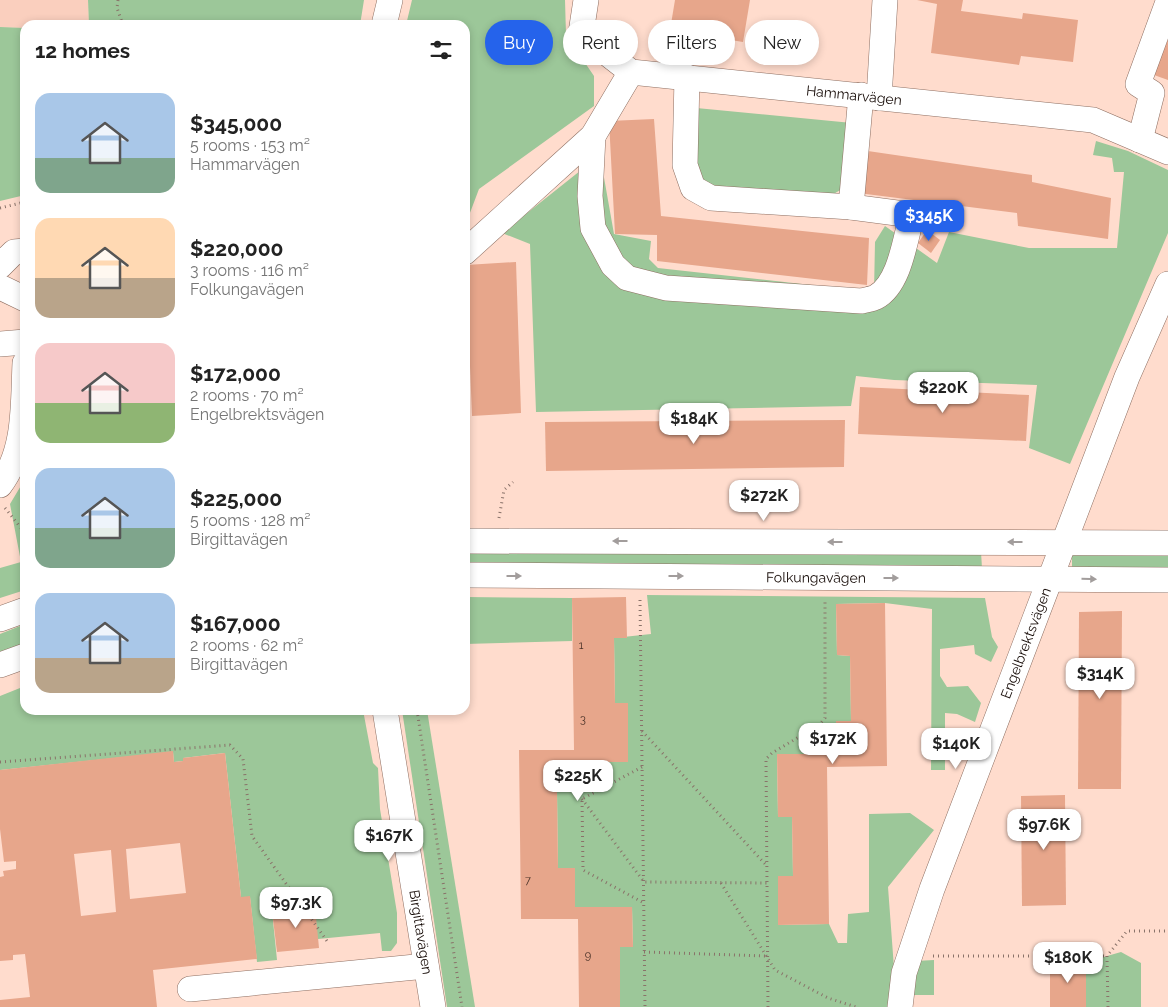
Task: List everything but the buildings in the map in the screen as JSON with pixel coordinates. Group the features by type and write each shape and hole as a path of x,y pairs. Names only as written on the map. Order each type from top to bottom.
{"street":[{"path":"385,20 390,0"},
{"path":"470,247 593,136 631,72 581,33 586,0"},
{"path":"851,207 885,0"},
{"path":"1140,140 1152,93 1138,84 1168,2"},
{"name":"Hammarvägen","path":"631,72 1093,120 1168,152"},
{"path":"593,136 590,196 594,228 613,266 626,278 675,288 861,301 877,297 891,281 900,264 912,215 851,207 711,198 693,188 685,165 687,78"},
{"path":"0,266 14,252 20,251"},
{"name":"Engelbrektsvägen","path":"900,1007 901,984 932,889 1127,377 1168,284"},
{"path":"0,286 20,297"},
{"path":"0,344 20,342"},
{"path":"0,485 14,461 20,436"},
{"path":"470,541 1168,543"},
{"name":"Folkungavägen","path":"470,575 1168,580"},
{"path":"0,619 20,612"},
{"path":"0,665 20,658"},
{"name":"Birgittavägen","path":"386,715 433,1007"},
{"path":"190,989 426,966"}],"path":[{"path":"118,0 117,8 121,20"},
{"path":"0,208 20,203"},
{"path":"498,522 504,490 513,482"},
{"path":"0,502 20,527"},
{"path":"640,592 645,1007"},
{"path":"768,1007 766,759 819,725 825,718 825,593"},
{"path":"418,715 462,1007"},
{"path":"642,730 767,866"},
{"path":"0,762 230,745 244,760 252,836 327,941"},
{"path":"582,799 642,767"},
{"path":"582,799 644,882"},
{"path":"582,799 583,870 644,903"},
{"path":"644,882 768,883"},
{"path":"721,883 775,970 828,998 856,1007"},
{"path":"1108,1007 1107,956 1127,931 1168,931"},
{"path":"644,952 767,956"},
{"path":"910,956 1107,956"}],"shaded area":[{"path":"0,0 88,0 89,20 20,20 20,28 0,27"}],"green space":[{"path":"88,0 364,0 361,20 89,20"},
{"path":"412,0 565,0 563,65 586,65 594,76 594,106 479,189 470,213 470,20 407,20"},
{"path":"0,27 20,28 20,196 0,201"},
{"path":"686,107 852,123 842,189 815,205 693,188"},
{"path":"1096,141 1128,151 1168,170 1168,233 1070,464 1029,448 1037,385 894,380 856,376 851,406 536,412 530,244 502,233 600,155 614,234 651,241 649,259 658,268 874,292 875,242 885,226 937,263 949,232 1029,248 1117,248 1124,172 1114,172 1112,158 1093,155"},
{"path":"20,487 20,557 10,504"},
{"path":"470,551 981,551 982,569 470,566"},
{"path":"1072,553 1168,554 1168,570 1072,569"},
{"path":"20,562 20,592 0,598 0,568"},
{"path":"647,595 985,598 992,637 998,647 991,662 975,654 974,645 940,649 940,676 947,687 968,686 981,703 975,722 957,714 945,713 945,770 931,770 932,609 885,603 836,604 837,655 850,656 851,721 836,721 836,754 777,755 778,817 792,817 793,876 778,876 778,925 829,924 838,943 847,943 848,914 869,912 869,814 910,813 934,830 888,887 894,968 916,961 934,960 934,995 911,995 893,1007 620,1007 620,947 633,947 632,907 575,907 575,868 558,868 557,792 574,792 573,762 628,762 628,703 615,703 614,638 651,634"},
{"path":"470,597 572,598 572,641 470,644"},
{"path":"20,626 20,647 0,655 0,634"},
{"path":"20,688 20,715 364,715 373,763 378,768 380,809 397,913 397,943 391,951 382,951 380,933 318,939 301,908 272,911 277,960 257,962 250,897 241,897 225,753 183,758 183,761 174,762 173,752 0,770 0,696"},
{"path":"403,715 428,715 475,1007 447,1007"},
{"path":"1121,952 1141,963 1141,1007 1086,1007 1086,962"}]}
